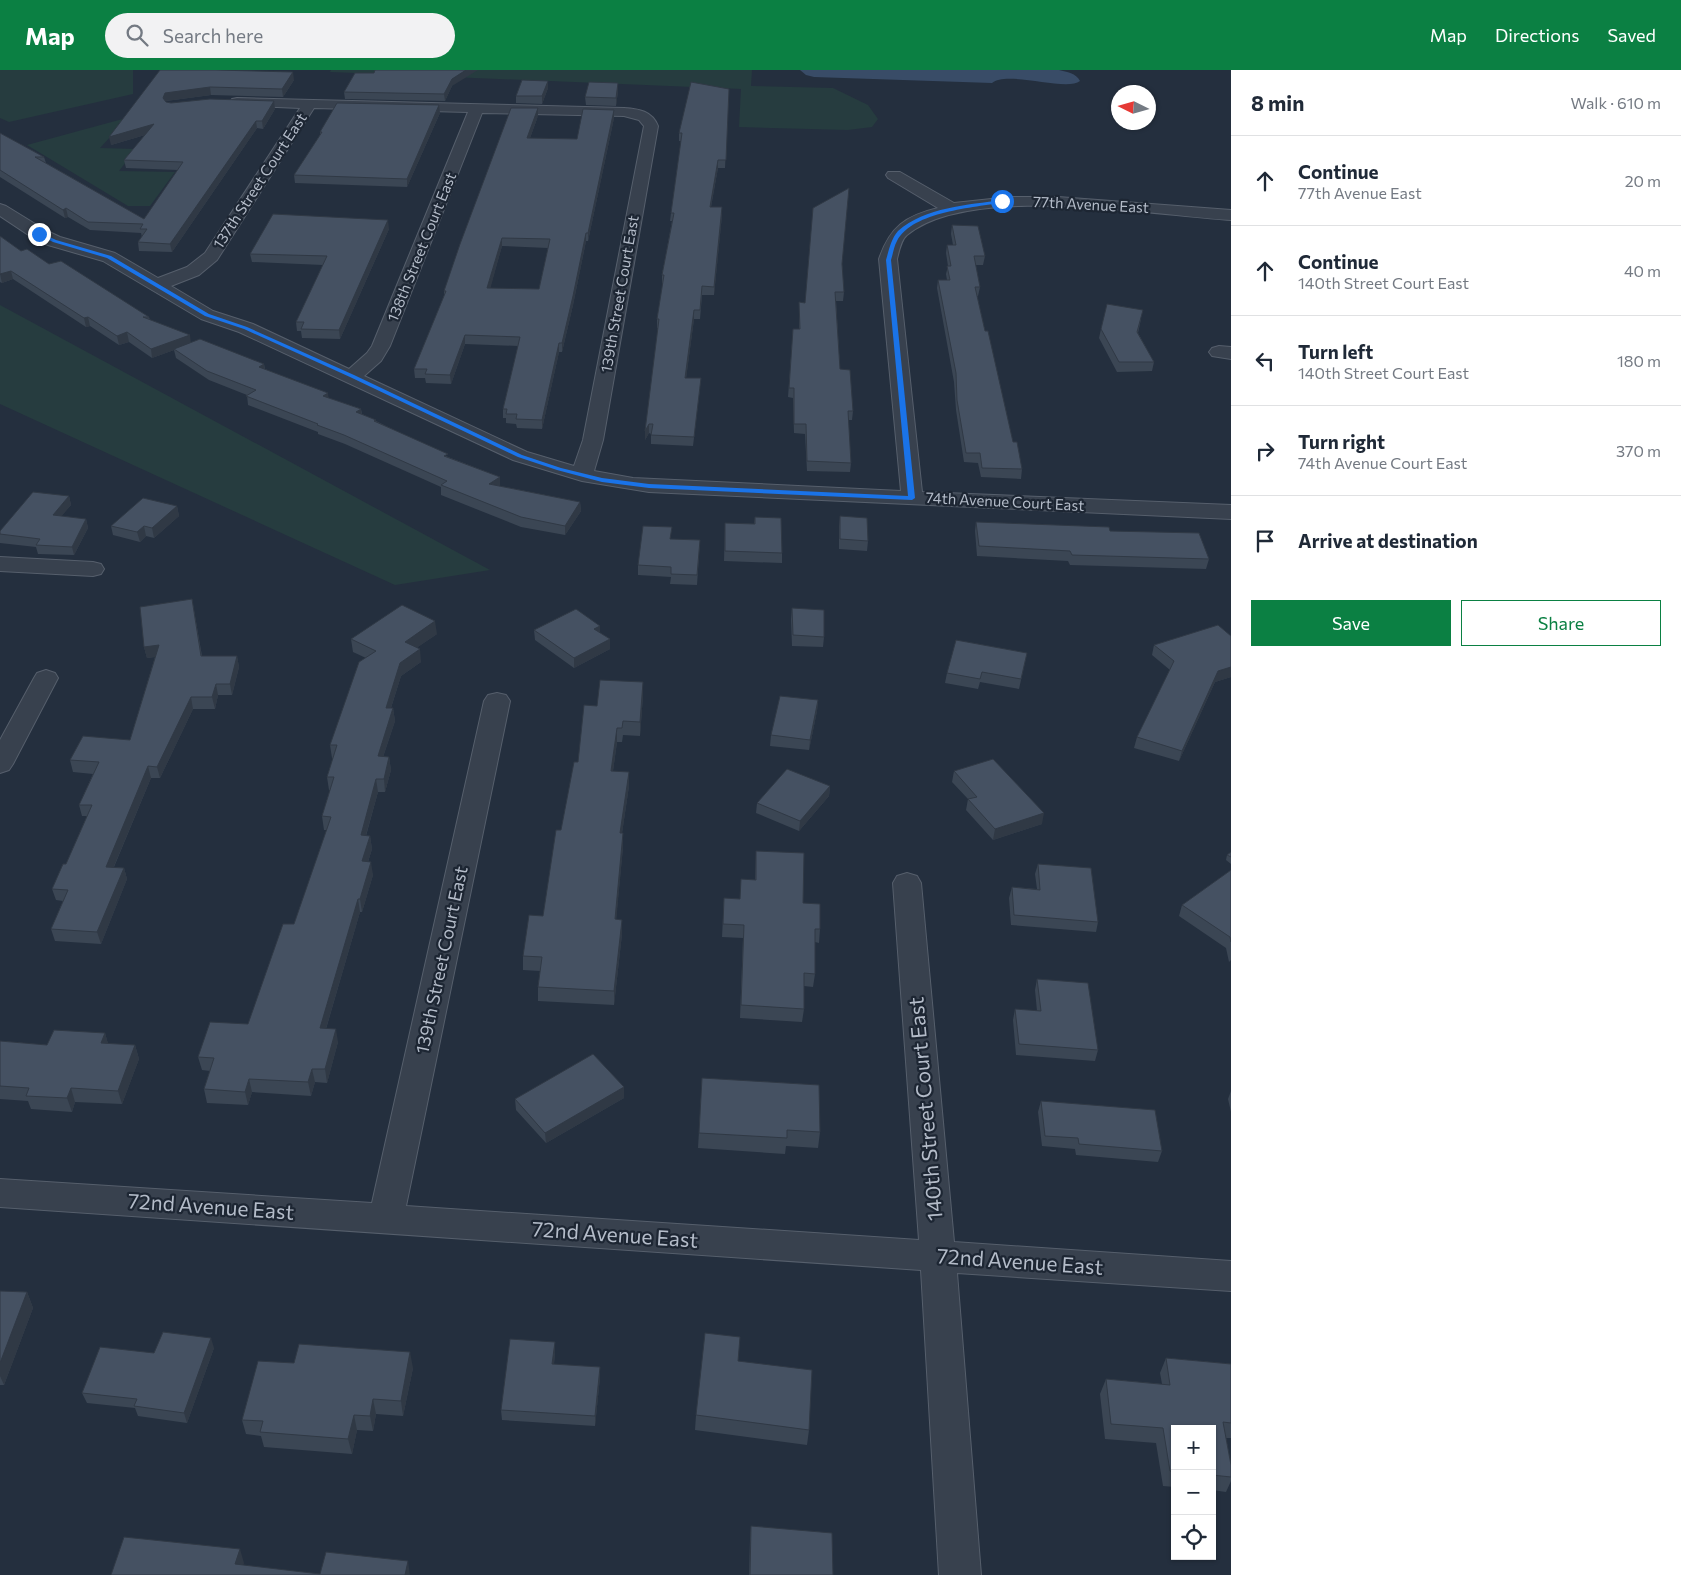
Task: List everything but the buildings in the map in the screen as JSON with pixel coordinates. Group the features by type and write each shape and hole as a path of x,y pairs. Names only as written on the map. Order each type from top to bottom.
{"street":[{"path":"221,102 478,108"},
{"name":"137th Street Court East","path":"157,285 193,271 211,256 310,104"},
{"name":"139th Street Court East","path":"478,108 624,112 644,116 650,121 652,126 593,440 582,474"},
{"name":"138th Street Court East","path":"352,376 374,357 385,339 478,108"},
{"path":"894,175 952,209"},
{"name":"77th Avenue East","path":"952,209 985,203 1018,201 1128,206 1231,215"},
{"name":"74th Avenue Court East","path":"0,209 39,234 54,241 109,257 207,315 246,328 520,456 621,484 1231,512"},
{"path":"912,498 888,260 893,242 900,232 923,218 952,209"},
{"path":"0,564 93,569"},
{"path":"0,764 46,678"},
{"name":"139th Street Court East","path":"386,1219 497,701"},
{"name":"140th Street Court East","path":"907,883 938,1257 960,1575"},
{"name":"72nd Avenue East","path":"0,1193 1231,1276"}],"green space":[{"path":"0,70 133,70 133,94 9,122 0,118"},
{"path":"331,70 752,70 751,86 833,88 868,105 878,119 872,127 848,130 739,127 741,89 330,72"},
{"path":"141,114 123,123 100,148 136,149 119,171 175,172 150,206 128,206 27,145"},
{"path":"0,305 490,570 395,585 0,404"}],"water":[{"path":"800,70 1059,70 1074,75 1080,81 1073,84 1062,84 1010,79 992,83 814,77 806,75"}],"route":[{"path":"39,234 54,241 94,251 109,257 207,315 246,328 520,456 539,463 621,484 912,498 888,260 893,242 900,232 923,218 952,209 1002,201"}]}
